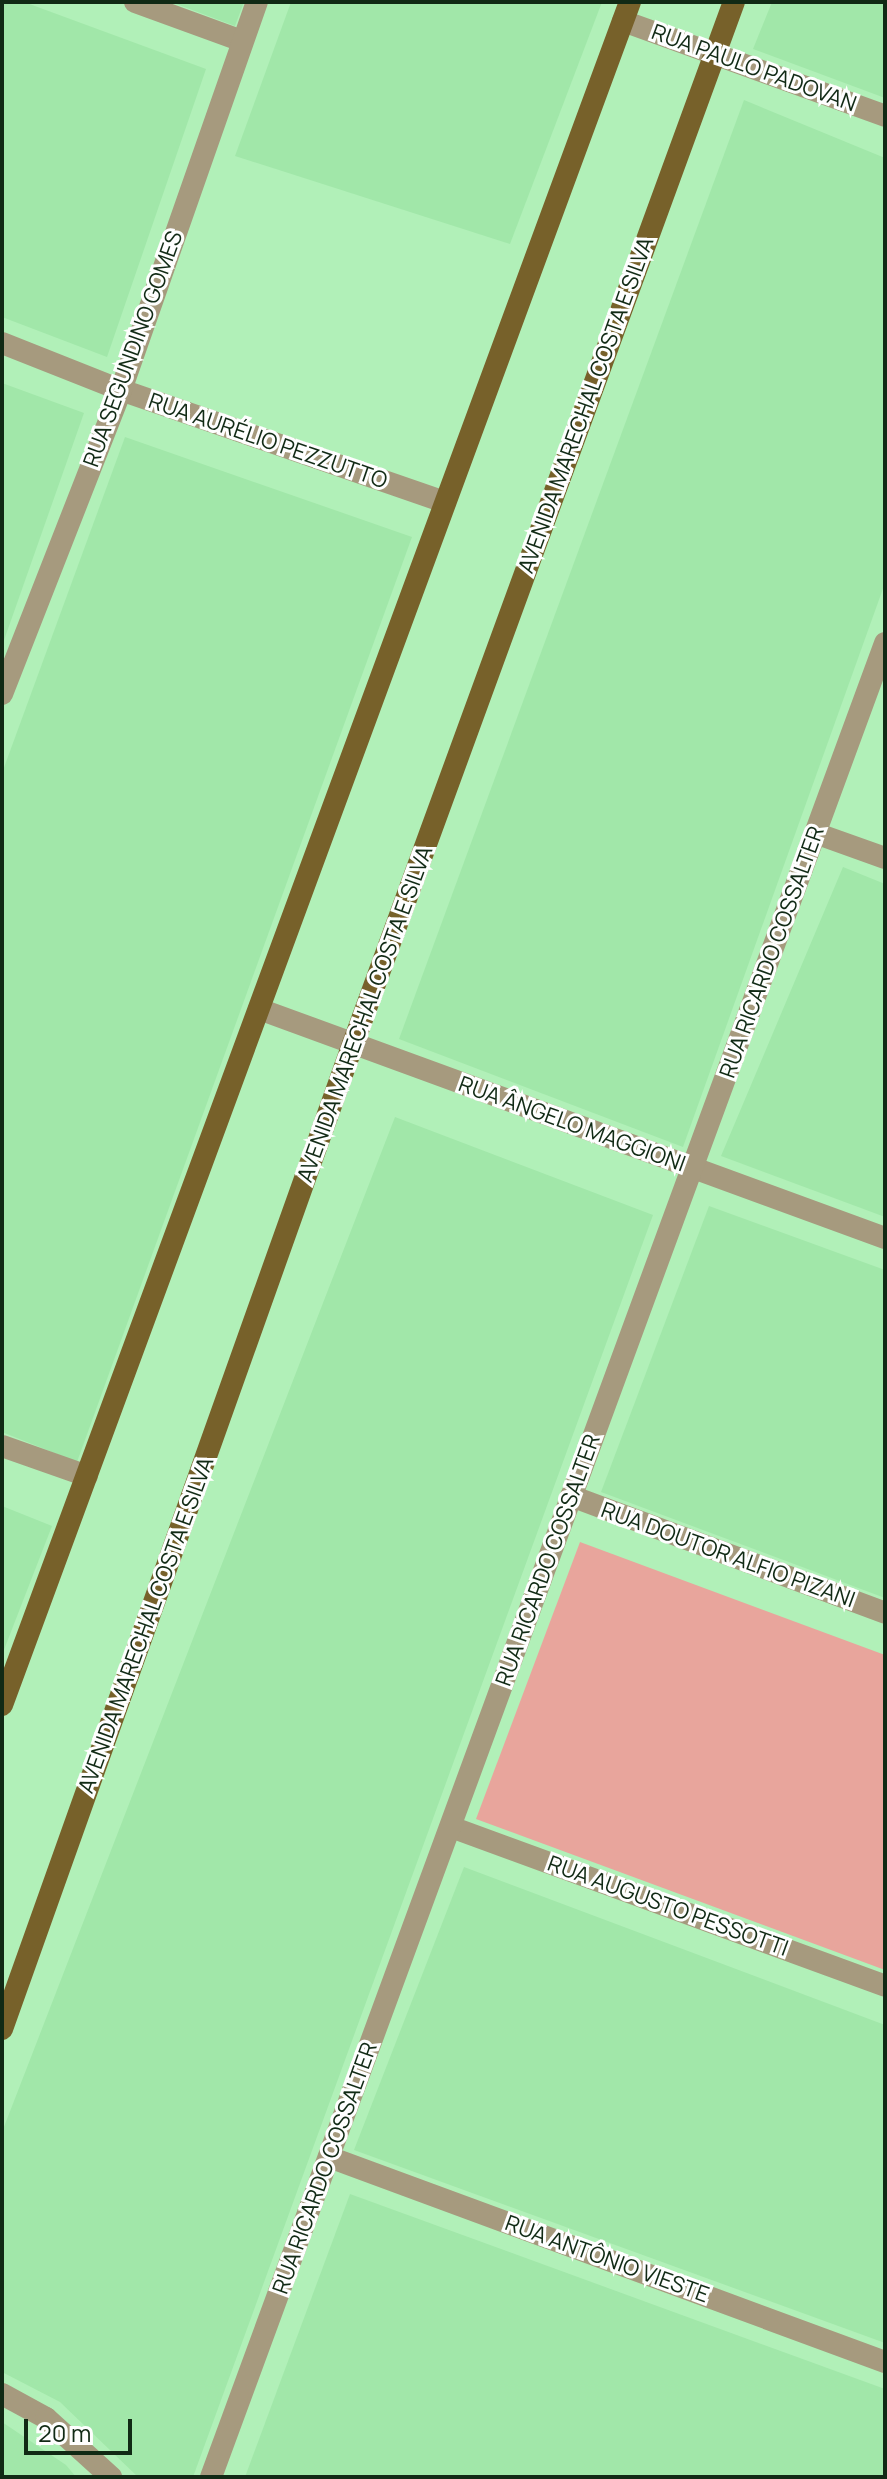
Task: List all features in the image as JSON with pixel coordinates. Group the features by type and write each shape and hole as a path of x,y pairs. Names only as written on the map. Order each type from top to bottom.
{"main road":[{"name":"AVENIDA MARECHAL COSTA E SILVA","path":"2,2029 353,1044 734,2"},
{"path":"2,1705 627,11"}],"street":[{"path":"135,2 242,41"},
{"name":"RUA SEGUNDINO GOMES","path":"2,694 121,390 257,2"},
{"name":"RUA PAULO PADOVAN","path":"627,11 715,52 885,116"},
{"name":"RUA AURÉLIO PEZZUTTO","path":"2,343 121,390 445,502"},
{"name":"RUA RICARDO COSSALTER","path":"211,2477 885,643"},
{"path":"815,833 885,858"},
{"name":"RUA ÂNGELO MAGGIONI","path":"259,1009 885,1238"},
{"path":"2,1446 87,1476"},
{"name":"RUA DOUTOR ALFIO PIZANI","path":"571,1496 885,1613"},
{"name":"RUA AUGUSTO PESSOTTI","path":"451,1827 885,1986"},
{"name":"RUA ANTÔNIO VIESTE","path":"329,2157 885,2362"},
{"path":"2,2394 46,2418 111,2477"}],"shaded area":[{"path":"2,2 24,2 206,69 107,357 2,317"},
{"path":"171,2 244,2 235,26"},
{"path":"291,2 602,2 510,244 235,156"},
{"path":"772,2 885,2 885,98 753,49"},
{"path":"744,100 885,158 885,583 683,1147 399,1039"},
{"path":"2,383 84,413 2,646"},
{"path":"125,437 412,537 77,1462 2,1432 2,773"},
{"path":"843,867 885,884 885,1217 721,1156"},
{"path":"395,1117 653,1215 193,2477 138,2477 60,2402 2,2372 2,2132"},
{"path":"709,1206 885,1270 885,1598 601,1492"},
{"path":"2,1506 52,1526 2,1655"},
{"path":"580,1542 885,1655 885,1970 476,1819"},
{"path":"464,1867 885,2025 885,2343 354,2150"},
{"path":"350,2194 885,2389 885,2477 245,2477"},
{"path":"2,2422 66,2465 76,2477 2,2477"}]}
